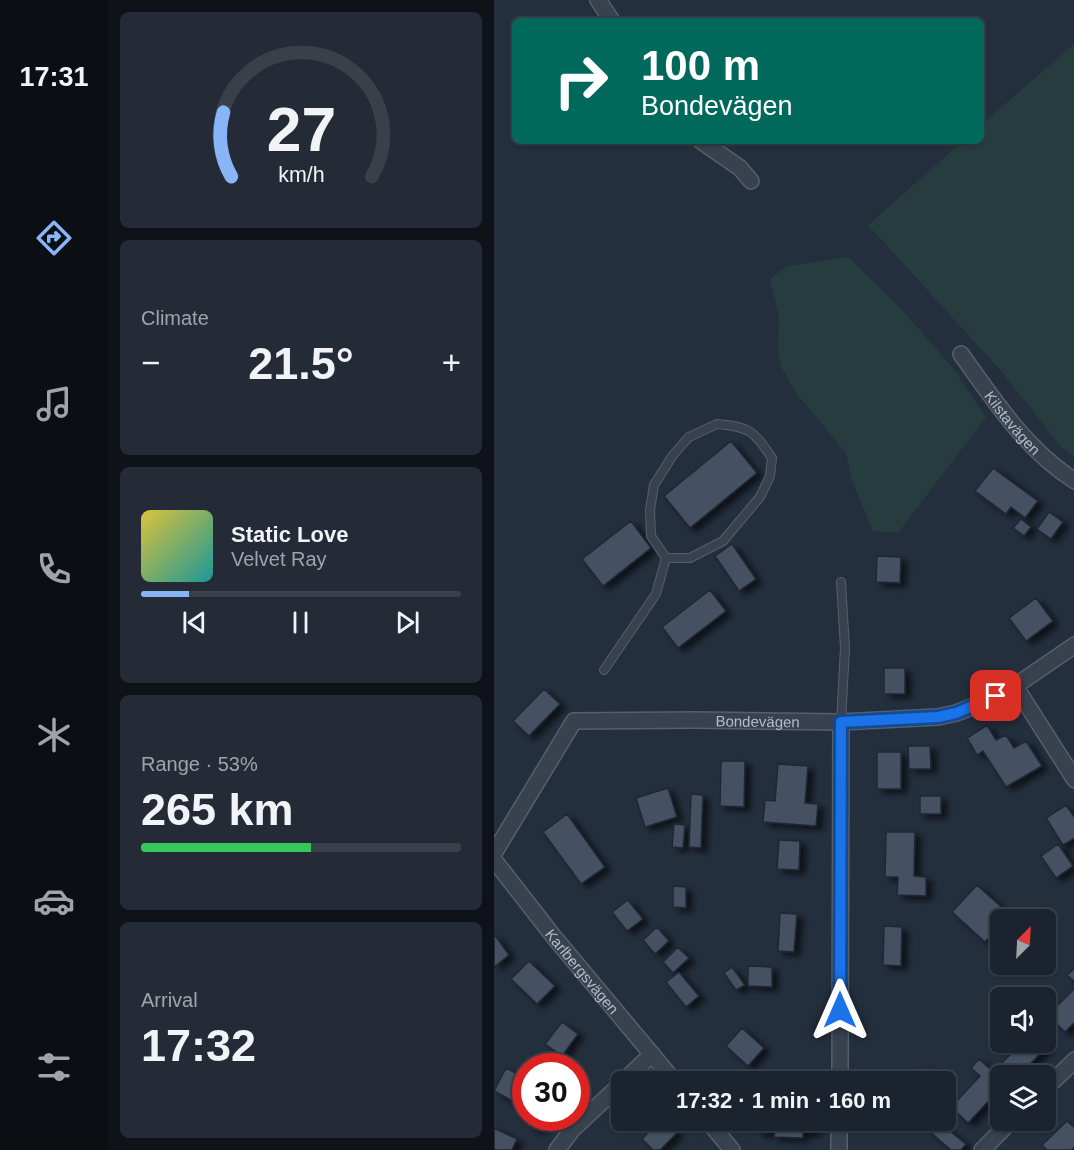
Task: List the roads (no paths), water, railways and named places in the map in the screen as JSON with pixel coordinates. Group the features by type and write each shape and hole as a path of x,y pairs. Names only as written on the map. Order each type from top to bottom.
{"street":[{"path":"598,0 610,18"},
{"path":"705,144 740,168 751,181"},
{"name":"Kilstavägen","path":"961,354 1021,433 1042,455 1074,481"},
{"name":"Bondevägen","path":"494,853 574,721 841,722 938,717 977,705 1015,687 1074,645"},
{"path":"1015,687 1074,780"},
{"path":"840,1071 841,722"},
{"name":"Karlbergsvägen","path":"494,860 554,937 666,1071"},
{"path":"634,1071 652,1054"},
{"path":"1056,1078 1074,1060"},
{"path":"557,1150 572,1130 611,1093"},
{"path":"716,1131 732,1150"},
{"path":"839,1131 839,1150"},
{"path":"985,1149 1002,1131"}],"lane":[{"path":"717,424 744,427 758,437 772,458 770,476 760,497 723,542 690,558 666,558 650,536 650,510 654,485 673,455 689,437 717,424"},
{"path":"604,670 656,594 666,558"},
{"path":"841,582 845,648 841,722"}]}
